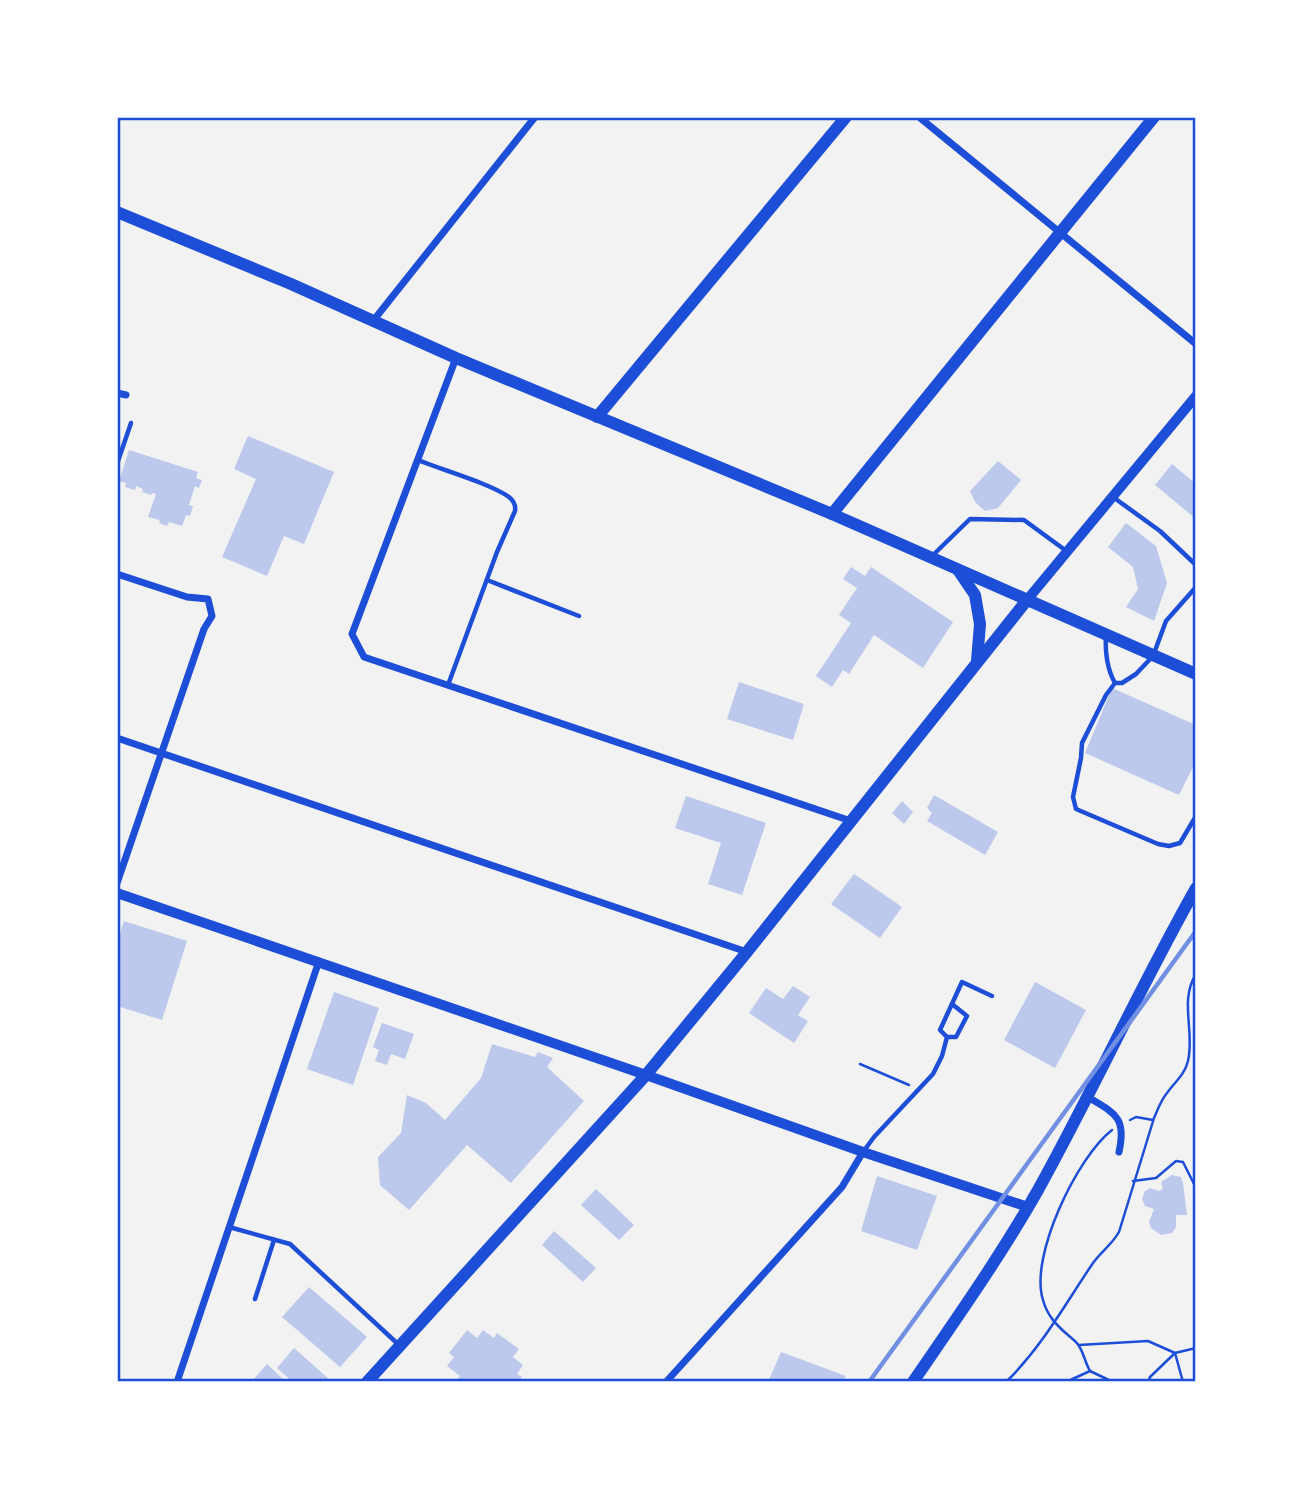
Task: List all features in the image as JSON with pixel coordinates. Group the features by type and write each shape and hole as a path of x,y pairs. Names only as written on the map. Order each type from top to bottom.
{"main road":[{"path":"597,417 846,117"},
{"path":"832,514 1154,117"},
{"path":"117,212 291,284 456,358 832,514 1196,674"},
{"path":"958,570 975,595 980,624 977,662"},
{"path":"367,1382 646,1075 1027,600"},
{"path":"913,1382 1002,1251 1028,1207 1155,961 1196,888"}],"street":[{"path":"373,321 535,117"},
{"path":"919,117 1196,344"},
{"path":"456,358 352,634 364,657 850,821"},
{"path":"117,393 126,396"},
{"path":"1027,600 1196,396"},
{"path":"117,574 187,597 208,599 212,616 204,629 117,883"},
{"path":"117,738 747,952"},
{"path":"117,893 1028,1207"},
{"path":"177,1382 319,961"},
{"path":"1086,1096 1115,1113 1121,1125 1119,1152"},
{"path":"666,1382 842,1187 863,1152"}],"lane":[{"path":"117,464 131,423"},
{"path":"418,460 510,497 516,505 448,685"},
{"path":"1113,496 1160,531 1196,565"},
{"path":"930,558 970,519 1024,520 1067,551"},
{"path":"487,580 579,616"},
{"path":"1115,683 1122,683 1136,674 1153,656 1166,621 1196,587"},
{"path":"1106,634 1108,666 1115,683"},
{"path":"1115,683 1106,695 1082,743 1073,789 1076,809 1158,844 1169,846 1180,843 1196,816"},
{"path":"952,1004 967,1016 956,1037 947,1037 940,1030 962,982 992,996"},
{"path":"863,1152 933,1074 947,1037"},
{"path":"229,1227 290,1244 400,1346"},
{"path":"255,1299 274,1240"}],"path":[{"path":"1006,1382 1024,1364 1055,1322 1093,1262 1112,1244 1119,1232 1153,1120 1161,1101 1185,1070 1188,1059 1187,997 1189,985 1196,974"},
{"path":"860,1064 919,1090"},
{"path":"1113,1382 1090,1371 1083,1360 1079,1345 1055,1322 1047,1310 1039,1284 1039,1272 1044,1251 1073,1179 1098,1142 1136,1117 1153,1120"},
{"path":"1133,1181 1156,1178 1176,1161 1183,1162 1196,1188"},
{"path":"1079,1345 1148,1340 1175,1353 1183,1382"},
{"path":"1148,1382 1175,1353 1196,1348"},
{"path":"1066,1382 1090,1371"}],"building":[{"path":"248,436 334,472 304,544 284,536 267,576 222,557 256,479 234,469"},
{"path":"129,450 198,472 196,478 202,480 199,488 195,486 189,505 193,506 190,516 186,515 182,526 169,522 167,526 159,523 160,520 148,517 156,494 142,492 143,489 136,486 135,490 125,487 126,483 119,481"},
{"path":"998,461 1021,480 998,508 985,511 975,502 970,491"},
{"path":"1172,464 1196,484 1196,519 1155,485"},
{"path":"1126,523 1156,546 1167,583 1154,621 1126,607 1138,589 1133,567 1108,547"},
{"path":"851,567 865,576 871,567 953,622 923,668 874,635 849,674 843,670 832,687 816,676 851,623 839,615 857,588 843,579"},
{"path":"739,682 804,704 793,740 727,719"},
{"path":"1112,688 1196,725 1196,761 1179,795 1085,753"},
{"path":"934,795 998,832 985,855 927,821 932,813 927,808"},
{"path":"686,796 766,823 742,895 708,884 721,843 675,828"},
{"path":"902,801 913,812 904,824 892,813"},
{"path":"854,874 902,907 880,938 831,904"},
{"path":"124,921 187,941 162,1020 117,1006 117,943"},
{"path":"1035,982 1086,1010 1055,1068 1004,1040"},
{"path":"793,986 810,997 798,1015 808,1021 794,1043 749,1013 766,988 783,999"},
{"path":"334,992 379,1008 353,1085 307,1069"},
{"path":"382,1023 414,1034 405,1059 391,1054 387,1065 375,1061 379,1050 373,1047"},
{"path":"492,1044 535,1057 538,1052 553,1058 547,1067 584,1101 511,1183 467,1145 409,1210 380,1185 378,1157 401,1133 407,1095 426,1103 445,1120 481,1078"},
{"path":"1172,1175 1181,1177 1187,1215 1176,1215 1176,1227 1172,1233 1161,1235 1151,1228 1149,1222 1154,1209 1145,1206 1142,1199 1145,1191 1150,1188 1159,1191 1163,1189 1161,1182"},
{"path":"877,1176 937,1196 917,1250 861,1231"},
{"path":"596,1189 634,1225 619,1240 581,1205"},
{"path":"554,1231 596,1268 583,1282 542,1245"},
{"path":"309,1287 367,1337 340,1367 282,1317"},
{"path":"467,1330 477,1338 483,1330 494,1338 497,1333 519,1349 513,1357 523,1365 517,1374 522,1377 518,1382 455,1382 460,1376 447,1366 454,1357 449,1353"},
{"path":"294,1348 330,1380 329,1382 293,1382 277,1368"},
{"path":"781,1352 846,1376 842,1382 768,1382"},
{"path":"267,1364 286,1382 251,1382"}],"railway":[{"path":"869,1382 1196,931"}]}
